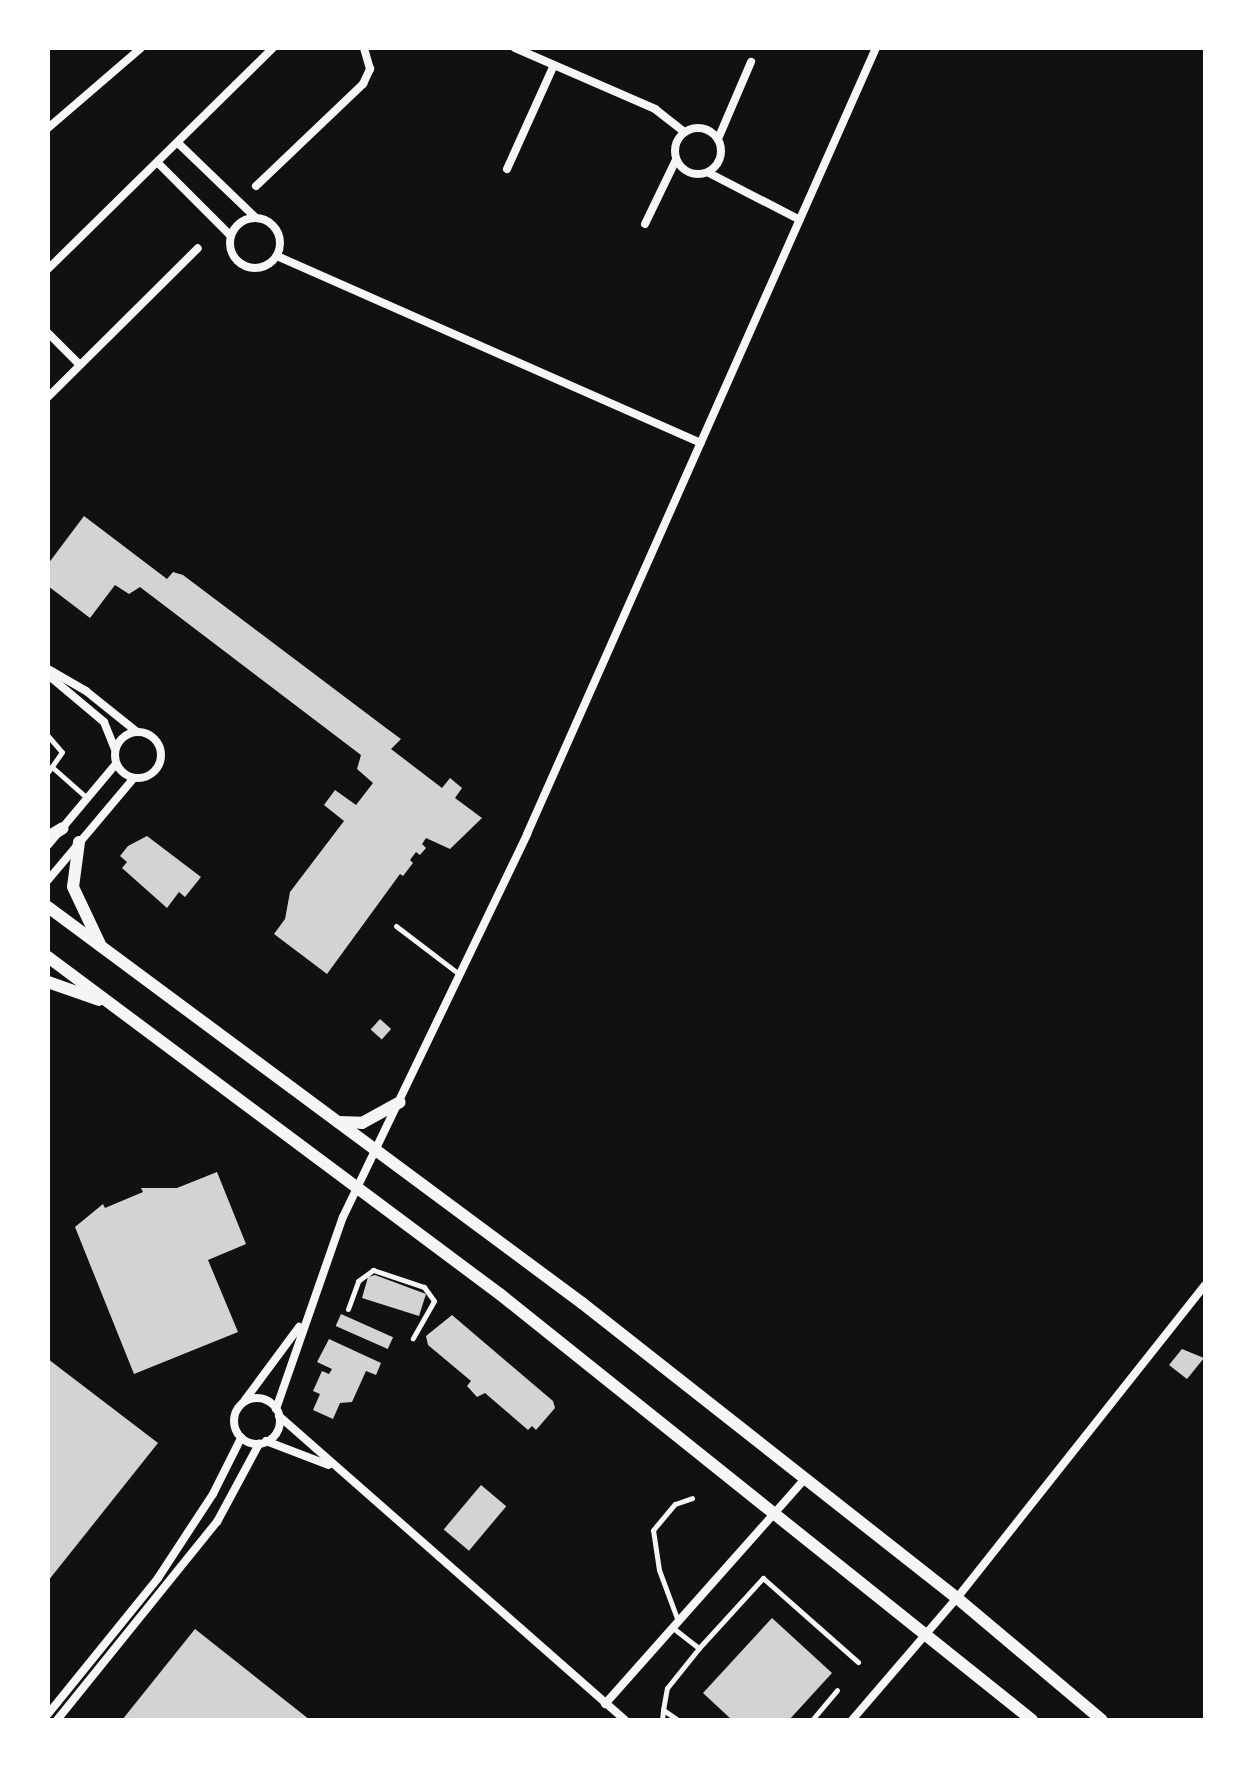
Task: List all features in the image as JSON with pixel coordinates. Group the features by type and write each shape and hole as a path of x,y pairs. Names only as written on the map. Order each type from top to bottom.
{"street":[{"path":"48,128 141,48"},
{"path":"48,269 273,48"},
{"path":"256,186 363,84 370,69 364,48"},
{"path":"515,48 655,109 684,132 706,129 718,139"},
{"path":"57,1720 217,1522 263,1443 277,1431 278,1412 304,1320 357,1187 462,976 876,48"},
{"path":"709,173 720,161 718,139 751,62"},
{"path":"507,169 554,65"},
{"path":"645,224 676,160 676,145 684,132"},
{"path":"178,143 255,217 275,227 281,241 277,256 263,267 245,266 232,254 231,236 240,223 255,217"},
{"path":"676,160 694,175 709,173 800,220"},
{"path":"158,163 231,236"},
{"path":"48,397 198,248"},
{"path":"277,256 701,443"},
{"path":"48,333 80,365"},
{"path":"48,672 86,691 137,732 157,741 161,756 150,775 134,778 48,880"},
{"path":"48,672 104,722 115,750 116,764 48,845"},
{"path":"115,750 123,737 137,732"},
{"path":"116,764 134,778"},
{"path":"48,837 63,828"},
{"path":"79,842 73,887 102,948"},
{"path":"48,907 338,1122 806,1478 957,1598 1102,1720"},
{"path":"48,957 357,1187 776,1512 929,1633 1032,1720"},
{"path":"48,982 113,1005"},
{"path":"338,1122 362,1123 400,1102"},
{"path":"852,1720 929,1633 1205,1285"},
{"path":"241,1438 234,1422 243,1402 304,1320"},
{"path":"243,1402 257,1398 278,1412 333,1467 625,1720"},
{"path":"241,1438 333,1467"},
{"path":"48,1714 158,1578 213,1494 241,1438"},
{"path":"605,1704 806,1478"},
{"path":"114,1632 127,1636"}],"lane":[{"path":"48,736 62,752 50,770 88,799"},
{"path":"396,926 462,976"},
{"path":"348,1309 358,1281 373,1270 424,1287 434,1301 413,1338"},
{"path":"692,1498 675,1504 653,1530 659,1570 676,1624 699,1648"},
{"path":"662,1720 671,1680 763,1578 858,1662"},
{"path":"812,1720 837,1690"},
{"path":"663,1710 678,1720"}],"building":[{"path":"84,516 167,579 173,572 183,575 401,739 391,749 442,788 450,778 462,788 455,798 482,818 450,849 426,838 422,844 426,848 420,855 416,852 410,860 413,863 403,876 400,874 327,974 274,934 285,919 290,892 344,821 324,805 335,790 356,805 373,783 357,769 361,755 140,587 129,594 115,585 90,618 48,586 48,564"},
{"path":"147,836 201,877 185,897 179,892 167,908 122,868 127,862 120,856 128,846"},
{"path":"380,1019 391,1029 382,1039 371,1029"},
{"path":"217,1172 246,1244 208,1260 238,1332 134,1374 75,1227 103,1204 105,1208 143,1192 141,1188 177,1188"},
{"path":"375,1275 426,1294 419,1316 362,1298 368,1277"},
{"path":"341,1314 393,1337 388,1349 336,1326"},
{"path":"452,1315 553,1401 555,1408 536,1430 532,1426 528,1430 485,1393 477,1397 467,1386 471,1381 428,1345 426,1336"},
{"path":"329,1339 381,1363 376,1375 366,1371 352,1402 340,1403 333,1419 313,1410 320,1394 313,1391 322,1371 329,1374 332,1369 317,1362"},
{"path":"1182,1349 1204,1358 1187,1379 1169,1365"},
{"path":"48,1359 158,1443 48,1581"},
{"path":"481,1485 506,1506 469,1551 444,1529"},
{"path":"772,1618 832,1673 789,1720 732,1720 703,1693"},
{"path":"195,1629 310,1720 122,1720"}]}
